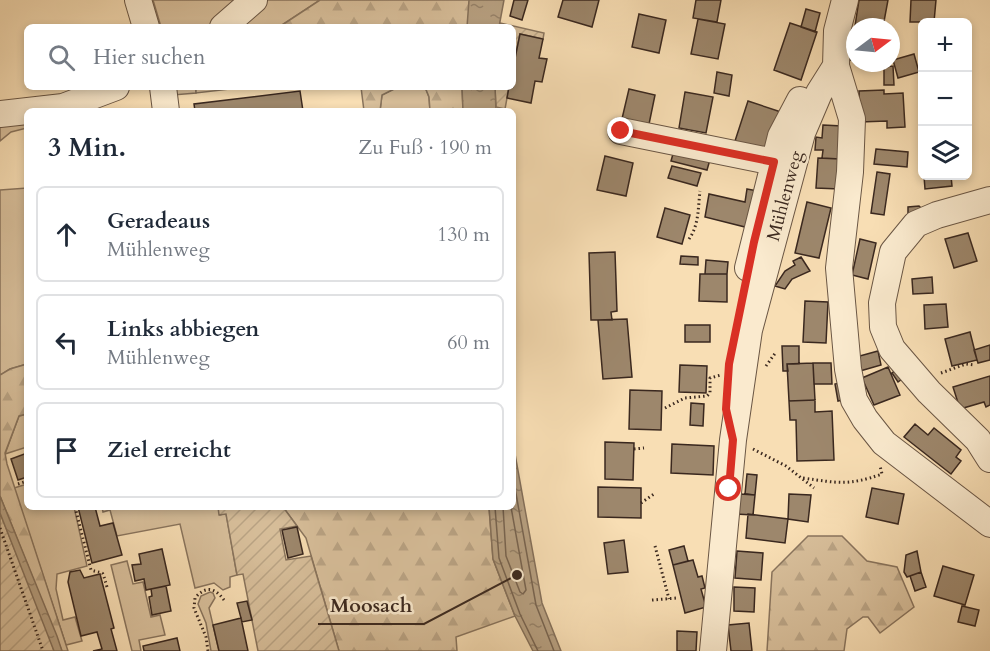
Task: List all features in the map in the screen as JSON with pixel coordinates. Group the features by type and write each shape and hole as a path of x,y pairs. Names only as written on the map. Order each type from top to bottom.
{"street":[{"path":"138,0 145,24"},
{"path":"226,24 254,0"},
{"path":"845,0 837,31 836,66 852,119 850,172 839,268 848,369 854,400 865,419 884,442 990,524"},
{"name":"Mühlenweg","path":"733,440 726,409 728,375 739,308 774,162 781,136 837,31"},
{"name":"Mühlenweg","path":"713,651 733,440 749,330 799,144 819,93 836,66"},
{"path":"54,108 63,107 108,90"},
{"path":"163,90 166,108"},
{"path":"0,114 24,111"},
{"name":"Mühlenweg","path":"621,131 774,162"},
{"path":"990,200 937,215 916,224 893,252 882,303 883,327 892,349 978,440 990,459"},
{"path":"966,427 990,420"}],"path":[{"path":"688,239 697,222 700,190"},
{"path":"764,368 776,352"},
{"path":"919,380 966,364 975,365"},
{"path":"665,408 685,398 708,396 710,378 728,375"},
{"path":"733,440 786,466 814,488"},
{"path":"634,449 644,448"},
{"path":"803,478 836,483 860,482 882,474 877,459"},
{"path":"18,484 24,482"},
{"path":"641,503 654,494"},
{"path":"76,510 91,570 100,570 103,573 107,587"},
{"path":"0,528 43,651"},
{"path":"655,546 669,599"},
{"path":"208,651 206,637 194,608 195,598 210,588 224,600"},
{"path":"652,600 677,598"}],"green space":[{"path":"153,0 245,0 217,24 160,24"},
{"path":"265,0 320,0 284,24 239,24"},
{"path":"320,0 473,0 469,24 284,24"},
{"path":"516,27 544,33 543,39 520,34 516,53"},
{"path":"174,90 196,90 196,93 173,95"},
{"path":"196,90 222,90 196,93"},
{"path":"361,90 392,90 382,95 380,108 364,108"},
{"path":"392,90 426,90 430,108 380,108 382,95"},
{"path":"426,90 462,90 463,108 430,108"},
{"path":"495,90 508,90 505,108 496,107"},
{"path":"24,118 24,129 11,132 0,141 0,120"},
{"path":"24,188 24,365 0,375 0,190"},
{"path":"24,365 24,415 19,416 5,453 7,464 68,651 62,651 0,496 0,375"},
{"path":"24,415 24,448 5,454 19,416"},
{"path":"24,485 24,510 75,510 87,566 57,574 56,589 63,620 75,617 82,641 66,645 14,488"},
{"path":"110,510 219,510 220,515 226,513 237,575 230,577 230,587 223,590 214,583 195,588 180,524 117,536"},
{"path":"218,510 285,510 297,526 280,529 286,560 311,556 339,651 258,651 243,574 237,575 226,514 219,515"},
{"path":"285,510 489,510 493,559 515,616 456,637 457,651 339,651 306,538"},
{"path":"0,513 50,637 54,651 0,651"},
{"path":"808,536 842,536 867,561 897,567 914,607 880,633 868,617 863,617 847,629 844,651 767,651 772,572"},
{"path":"127,561 133,584 143,582 151,617 160,615 165,635 139,640 141,651 132,651 111,565"},
{"path":"210,592 215,598 209,608 219,651 211,651 206,623 198,604 201,596"}],"water":[{"path":"469,0 504,0 500,24 467,24"},
{"path":"462,90 495,90 496,108 463,108"},
{"path":"516,460 542,603 561,651 533,651 515,616 493,559 489,510 516,510"},
{"path":"0,496 62,651 54,651 0,513"}],"building":[{"path":"514,0 528,0 522,20 510,16"},
{"path":"563,0 599,0 592,27 558,17"},
{"path":"696,0 721,0 717,22 693,18"},
{"path":"859,0 888,0 885,18 856,18"},
{"path":"911,0 936,0 934,18 918,18 918,22 910,22"},
{"path":"806,9 820,13 815,32 801,27"},
{"path":"639,14 666,20 659,53 632,47"},
{"path":"698,19 725,24 718,59 691,54"},
{"path":"790,23 817,32 801,80 774,70"},
{"path":"520,34 543,39 539,58 547,59 542,82 535,81 531,103 507,98 508,90 516,90 516,53"},
{"path":"914,54 918,72 898,78 896,72 900,72 900,58"},
{"path":"717,72 732,75 729,96 714,93"},
{"path":"884,72 893,72 894,85 884,85"},
{"path":"629,89 655,95 648,129 621,123"},
{"path":"884,90 884,94 903,93 905,127 887,128 887,121 860,122 859,91"},
{"path":"300,91 303,108 195,108 194,104"},
{"path":"685,92 713,97 706,133 679,128"},
{"path":"748,101 781,112 768,152 735,141"},
{"path":"823,125 842,126 840,159 822,158 823,150 815,150 816,137 822,138"},
{"path":"675,147 711,156 707,170 671,161"},
{"path":"876,149 908,152 907,167 874,164"},
{"path":"605,156 633,163 626,196 597,190"},
{"path":"818,158 840,159 839,189 816,188"},
{"path":"672,166 701,173 697,186 668,178"},
{"path":"877,172 890,174 884,215 871,213"},
{"path":"924,180 951,180 952,186 925,189"},
{"path":"747,189 758,191 749,228 705,217 709,194 745,202"},
{"path":"807,202 831,208 819,258 795,253"},
{"path":"919,206 921,208 908,220 908,207"},
{"path":"665,208 690,215 682,244 657,237"},
{"path":"968,233 977,261 954,268 945,239"},
{"path":"860,239 876,243 868,279 852,275"},
{"path":"615,252 617,311 611,312 612,320 591,320 589,253"},
{"path":"681,256 698,257 698,265 680,264"},
{"path":"801,257 810,271 792,279 785,289 775,286 785,271 795,265 793,261"},
{"path":"706,260 728,262 727,274 705,274"},
{"path":"700,274 727,274 727,302 699,301"},
{"path":"932,277 933,293 913,294 912,279"},
{"path":"805,301 828,302 826,343 803,342"},
{"path":"946,304 948,327 925,329 924,305"},
{"path":"627,319 632,377 603,379 598,320"},
{"path":"685,325 710,325 710,342 685,342"},
{"path":"970,332 977,360 952,366 945,339"},
{"path":"990,345 990,360 978,363 974,350"},
{"path":"782,346 799,346 799,364 787,364 788,371 783,371"},
{"path":"878,351 881,365 860,371 856,357"},
{"path":"813,363 815,400 789,401 787,364"},
{"path":"813,363 831,363 832,384 814,384"},
{"path":"680,365 707,366 706,393 679,392"},
{"path":"888,367 900,395 874,405 862,378"},
{"path":"900,367 906,376 898,382 892,373"},
{"path":"990,376 990,405 986,407 984,402 960,409 953,387"},
{"path":"844,382 847,399 838,401 835,384"},
{"path":"630,390 662,391 661,430 629,429"},
{"path":"815,400 815,412 832,411 834,460 797,461 796,420 790,420 789,401"},
{"path":"691,403 704,404 703,426 690,425"},
{"path":"915,424 928,435 934,428 961,450 956,457 961,461 951,474 904,437"},
{"path":"605,442 634,443 633,480 605,479"},
{"path":"672,444 714,446 713,475 671,473"},
{"path":"24,454 24,478 18,480 11,459"},
{"path":"747,474 757,475 755,495 745,494"},
{"path":"598,487 641,488 641,518 598,517"},
{"path":"872,488 904,494 898,524 866,517"},
{"path":"740,494 755,495 753,515 736,514"},
{"path":"789,494 811,495 808,522 788,519"},
{"path":"79,510 96,510 100,526 113,523 122,555 92,563"},
{"path":"748,514 788,519 785,543 746,538"},
{"path":"297,527 303,554 288,558 282,530"},
{"path":"624,540 628,572 608,574 604,543"},
{"path":"684,546 688,561 673,565 669,550"},
{"path":"162,549 170,585 146,590 144,579 135,581 132,565 141,564 139,554"},
{"path":"737,551 763,553 761,580 735,578"},
{"path":"917,551 921,572 907,577 904,572 906,555"},
{"path":"693,560 698,577 702,576 705,588 701,589 706,607 685,613 673,565"},
{"path":"943,566 974,575 965,605 934,596"},
{"path":"80,570 84,578 100,574 114,628 111,629 117,651 93,651 102,649 97,632 81,636 68,582 70,572"},
{"path":"921,572 926,587 915,591 910,576"},
{"path":"166,586 171,611 152,615 149,597 152,596 151,589"},
{"path":"734,587 755,588 754,612 734,611"},
{"path":"247,601 252,620 242,622 237,603"},
{"path":"962,606 979,610 975,626 958,622"},
{"path":"241,618 248,651 219,651 213,625"},
{"path":"749,623 752,651 731,651 728,625"},
{"path":"677,631 697,632 696,651 677,651"},
{"path":"177,638 180,651 144,651 143,646"}],"place":[{"name":"Moosach","path":"517,575"}],"route":[{"path":"621,131 774,162 739,308 729,364 726,409 733,440 729,489"}]}
